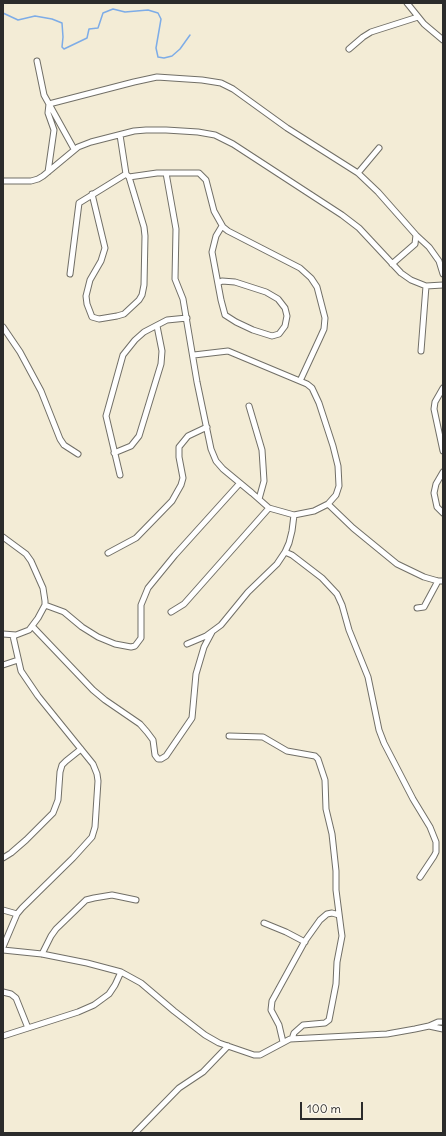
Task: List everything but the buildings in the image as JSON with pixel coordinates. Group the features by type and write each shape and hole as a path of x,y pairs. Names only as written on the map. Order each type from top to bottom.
{"street":[{"path":"407,3 424,24 443,40"},
{"path":"349,49 362,37 371,32 418,17"},
{"path":"37,61 42,90 74,149"},
{"path":"49,104 151,78 166,77 221,83 233,89 287,128 358,173 378,192 416,235 429,247 439,261 443,274"},
{"path":"48,172 54,130 48,113 49,104"},
{"path":"3,181 31,181 43,176 74,149 91,142 134,132 153,130 198,132 219,137 233,144 342,215 359,228 392,264 411,280 426,286 443,285"},
{"path":"92,194 106,248 101,261 90,280 86,296 87,304 92,317 99,319 124,314 139,300 142,295 144,285 144,226 128,176 120,135"},
{"path":"358,173 378,148"},
{"path":"70,274 79,203 92,194 128,176 153,173 202,174 206,180 214,211 222,226 228,231 300,268 312,278 317,287 325,318 324,329 300,381"},
{"path":"166,173 176,229 175,279 183,299 194,355 197,382 211,450 216,461 218,465 269,508 294,515 314,511 328,504 336,495 339,486 338,466 333,446 312,388 300,381 228,351 194,355"},
{"path":"218,283 222,281 235,282 266,292 278,299 285,308 287,316 285,326 281,332 275,336 268,335 243,326 228,318 223,310 212,252 214,241 222,226"},
{"path":"392,264 415,244 416,235"},
{"path":"420,351 426,286"},
{"path":"120,475 106,419 106,412 125,351 134,340 144,332 172,319 187,318"},
{"path":"114,453 131,446 139,436 161,364 162,351 157,326"},
{"path":"3,327 20,352 41,391 60,440 64,445 78,454"},
{"path":"443,388 435,402 434,409 443,451"},
{"path":"249,406 262,450 264,481 259,499"},
{"path":"108,553 136,538 172,500 181,485 183,478 178,450 180,444 188,436 207,427"},
{"path":"443,472 436,484 434,493 437,507 443,514"},
{"path":"45,605 64,612 82,627 98,637 115,644 130,647 136,646 141,638 141,605 148,588 175,555 240,483"},
{"path":"328,504 353,528 397,564 424,576 440,581 424,606 417,608"},
{"path":"171,612 184,604 269,508"},
{"path":"187,644 212,632 226,620 248,592 277,564 285,552 292,531 294,515"},
{"path":"3,537 26,554 31,561 43,588 45,605 32,626 23,633 13,636 3,634"},
{"path":"285,552 300,561 322,578 337,594 342,605 349,630 368,677 374,712 381,737 409,792 430,827 436,842 436,852 420,877"},
{"path":"32,626 96,693 144,728 153,740 156,758 161,760 166,756 192,718 196,674 204,646 212,632"},
{"path":"13,636 21,672 94,766 98,777 94,833 82,848 17,914 3,948 87,963 121,972 141,983 205,1035 228,1046 256,1055 292,1039 386,1034 443,1022"},
{"path":"3,665 18,660"},
{"path":"229,736 263,737 287,751 315,756 318,758 325,780 326,809 332,834 342,936 337,962 336,984 330,1020 324,1023 304,1025 294,1033 292,1039"},
{"path":"3,858 26,840 53,813 58,800 62,765 81,749"},
{"path":"42,954 56,929 86,900 112,895 136,900"},
{"path":"3,910 17,914"},
{"path":"284,1042 279,1024 271,1010 271,1005 304,942 320,920 325,915 332,913 340,916"},
{"path":"264,922 304,942"},
{"path":"3,1036 78,1012 94,1005 109,994 121,972"},
{"path":"3,992 11,994 16,998 28,1028"},
{"path":"429,1026 443,1029"},
{"path":"135,1133 179,1088 203,1072 228,1046"}],"waterway":[{"path":"3,13 18,20 35,16 52,19 62,23 62,47 64,49 87,38 89,29 98,28 103,13 113,9 125,12 148,10 158,13 161,19 156,48 158,57 164,58 172,56 180,49 190,35"}]}
